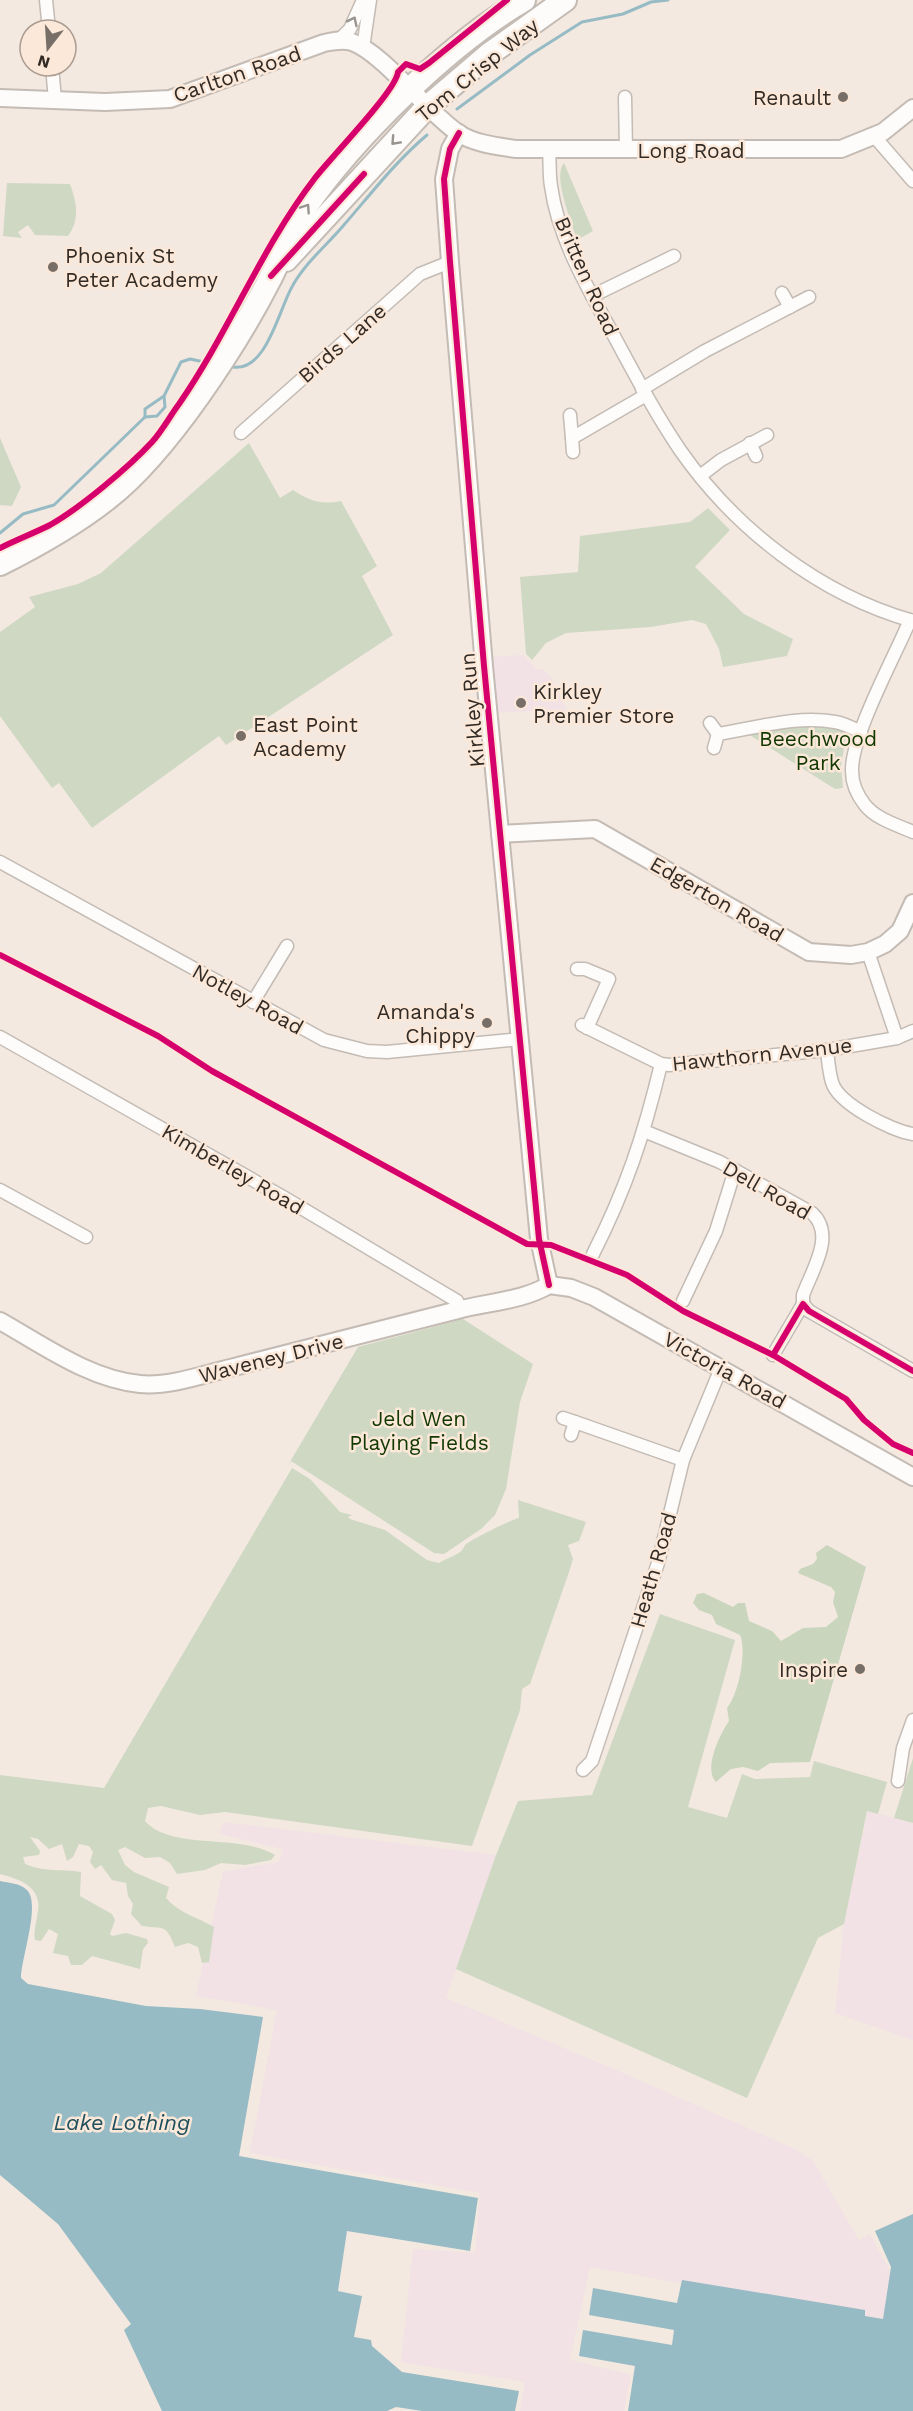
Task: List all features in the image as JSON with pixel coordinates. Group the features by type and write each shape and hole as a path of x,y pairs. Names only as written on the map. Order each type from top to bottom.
{"highway":[{"name":"Tom Crisp Way","path":"0,564 55,536 110,497 150,455 178,421 220,361 271,276 282,249 305,208 327,181 381,117 410,90 483,27 524,0"},
{"name":"Tom Crisp Way","path":"271,276 427,107 511,39 565,0"},
{"path":"410,90 428,93 486,48 511,39"},
{"path":"327,181 343,172 408,104 427,107"}],"street":[{"path":"46,0 48,18"},
{"path":"339,40 350,29 363,0"},
{"path":"339,40 352,42 363,48 370,0"},
{"name":"Carlton Road","path":"0,98 105,102 170,99 324,43 339,40"},
{"name":"Long Road","path":"363,48 459,133 486,144 549,150 841,149 874,136 893,125 913,108"},
{"path":"53,78 55,100"},
{"path":"624,97 626,150"},
{"name":"Kirkley Run","path":"459,133 450,149 444,179 450,262 500,834 539,1239 549,1285"},
{"path":"874,136 913,181"},
{"name":"Britten Road","path":"549,150 551,186 560,222 592,296 644,392 700,476 763,540 800,568 829,586 912,620"},
{"path":"592,296 674,256"},
{"name":"Birds Lane","path":"241,433 420,274 450,262"},
{"path":"782,293 790,307"},
{"path":"572,438 644,392 809,297"},
{"path":"570,415 573,452"},
{"path":"700,476 750,443 767,435"},
{"path":"750,443 756,456"},
{"path":"912,620 861,732 854,751 852,771 855,789 865,806 879,817 913,832"},
{"path":"718,734 808,720 836,722 861,732"},
{"path":"710,723 718,734"},
{"path":"714,748 718,734"},
{"name":"Edgerton Road","path":"500,834 595,829 809,952 850,955 868,952 885,944 900,931 913,903"},
{"name":"Notley Road","path":"0,862 324,1040 368,1051 387,1052 520,1039"},
{"path":"253,1002 287,946"},
{"path":"868,952 897,1038"},
{"name":"Hawthorn Avenue","path":"576,969 585,969 609,980 585,1027 661,1064 827,1050 897,1038 913,1031"},
{"name":"Kimberley Road","path":"0,1037 283,1197 457,1301 461,1309"},
{"path":"827,1050 832,1084 840,1095 851,1105 902,1132 913,1134"},
{"path":"593,1254 624,1190 645,1131 661,1064"},
{"name":"Dell Road","path":"645,1131 735,1170 812,1213 821,1222 822,1244 802,1295 803,1304 773,1355"},
{"path":"683,1301 716,1231 735,1170"},
{"path":"0,1190 86,1237"},
{"name":"Waveney Drive","path":"0,1321 72,1362 126,1382 142,1384 180,1380 520,1296 549,1285"},
{"name":"Victoria Road","path":"549,1285 571,1288 594,1297 908,1473"},
{"path":"803,1304 809,1311 913,1371"},
{"name":"Heath Road","path":"583,1770 592,1761 658,1563 683,1460 721,1368"},
{"path":"563,1418 683,1460"},
{"path":"571,1435 575,1422"},
{"path":"898,1781 903,1748 913,1720"}],"shaded area":[{"path":"523,655 536,669 543,669 552,679 566,709 565,723 546,725 544,714 531,711 495,713 492,657"},
{"path":"868,1811 913,1823 913,2040 835,2013 844,1924"},
{"path":"223,1822 496,1855 446,1998 795,2149 813,2161 859,2240 870,2234 891,2273 884,2319 590,2267 570,2360 631,2375 624,2411 520,2411 525,2382 401,2362 413,2249 475,2253 480,2193 250,2153 277,2010 196,1996 223,1872 279,1862 283,1849 219,1834"}],"green space":[{"path":"564,163 593,231 577,240 560,178"},
{"path":"7,183 70,184 76,218 68,236 35,235 28,225 18,232 22,238 3,236"},
{"path":"0,438 21,487 12,506 0,505"},
{"path":"249,443 280,498 293,490 316,501 327,503 341,501 377,566 362,576 393,635 226,745 219,736 92,828 59,783 52,788 0,716 0,632 35,607 29,597 78,584 101,573"},
{"path":"708,508 730,530 695,567 744,614 793,639 787,656 723,667 719,649 706,624 692,620 651,627 566,633 546,643 532,660 526,654 520,577 578,572 580,536 690,522"},
{"name":"Beechwood Park","path":"807,725 830,726 847,732 841,766 843,788 835,789 748,734"},
{"name":"Jeld Wen Playing Fields","path":"463,1319 533,1364 520,1402 506,1489 495,1515 481,1529 444,1554 434,1553 291,1461 288,1465 358,1347"},
{"path":"292,1468 310,1479 340,1512 352,1515 348,1517 350,1519 385,1530 427,1560 439,1563 458,1553 470,1541 519,1518 518,1500 586,1522 579,1541 568,1545 573,1559 569,1572 530,1684 522,1689 520,1710 472,1846 225,1812 200,1815 161,1806 148,1808 145,1821 171,1836 244,1845 260,1848 275,1855 271,1860 245,1865 221,1863 205,1870 177,1874 170,1863 160,1857 145,1858 125,1847 118,1850 125,1865 134,1872 169,1887 166,1898 171,1903 214,1927 209,1962 202,1963 198,1947 188,1943 175,1947 166,1930 142,1926 131,1914 133,1904 128,1896 126,1883 112,1880 101,1865 95,1869 90,1862 93,1852 89,1846 79,1844 73,1857 67,1861 62,1844 49,1849 38,1839 30,1837 40,1851 39,1855 23,1857 25,1864 45,1869 81,1872 80,1896 112,1914 115,1920 110,1934 112,1936 126,1933 147,1939 148,1943 143,1949 140,1969 92,1956 82,1965 71,1965 68,1956 53,1953 58,1934 49,1929 41,1941 35,1940 38,1911 36,1895 21,1881 0,1874 0,1775 104,1788"},
{"path":"827,1545 866,1567 810,1762 770,1763 758,1771 743,1767 731,1769 716,1782 712,1776 712,1760 721,1734 729,1721 727,1708 738,1683 743,1651 740,1635 716,1624 712,1615 699,1610 693,1603 697,1594 704,1593 733,1607 738,1603 745,1603 749,1621 772,1631 781,1641 803,1628 826,1627 838,1617 833,1602 835,1592 831,1587 798,1573 800,1569 813,1564 817,1559 816,1553"},
{"path":"660,1614 735,1640 688,1807 727,1818 742,1774 755,1779 810,1777 814,1761 887,1782 878,1814 867,1811 844,1924 818,1938 747,2098 456,1969 496,1855 518,1801 592,1795"},
{"path":"913,1758 913,1823 894,1818"}],"water":[{"name":"Lake Lothing","path":"0,1881 21,1886 31,1897 31,1919 21,1978 28,1984 146,2006 200,2009 263,2017 239,2156 478,2198 470,2251 347,2231 338,2291 362,2296 354,2337 371,2340 372,2346 402,2372 519,2391 515,2411 422,2411 396,2407 387,2411 162,2411 124,2330 131,2324 58,2224 0,2175"},
{"path":"913,2214 913,2411 628,2411 635,2366 579,2356 583,2330 672,2345 674,2330 589,2315 593,2288 677,2303 682,2280 865,2310 865,2316 883,2319 891,2267 875,2231"}],"waterway":[{"path":"457,109 530,55 582,22 623,14 651,2 668,0"},
{"path":"233,367 245,366 255,360 270,336 293,285 304,269 394,167 427,135"},
{"path":"0,533 23,514 54,505 145,417 145,409 164,396 181,362 190,359 204,362"},
{"path":"145,417 157,416 165,407 164,396"}],"cycle path":[{"path":"0,548 50,525 75,508 118,475 152,442 197,376 261,261 296,205 315,178 386,94 398,72 406,64 420,69 507,0"},
{"path":"459,133 450,149 444,179 450,262 484,666 539,1239 549,1285"},
{"path":"271,276 364,174"},
{"path":"0,955 158,1036 212,1071 527,1244 551,1245 627,1275 683,1311 773,1355 846,1399 864,1420 893,1444 913,1453"},
{"path":"773,1355 803,1304 809,1311 913,1371"}],"place":[{"name":"Renault","path":"843,97"},
{"name":"Phoenix St Peter Academy","path":"53,267"},
{"name":"Kirkley Premier Store","path":"521,703"},
{"name":"East Point Academy","path":"241,736"},
{"name":"Amanda's Chippy","path":"487,1023"},
{"name":"Inspire","path":"860,1669"}]}
